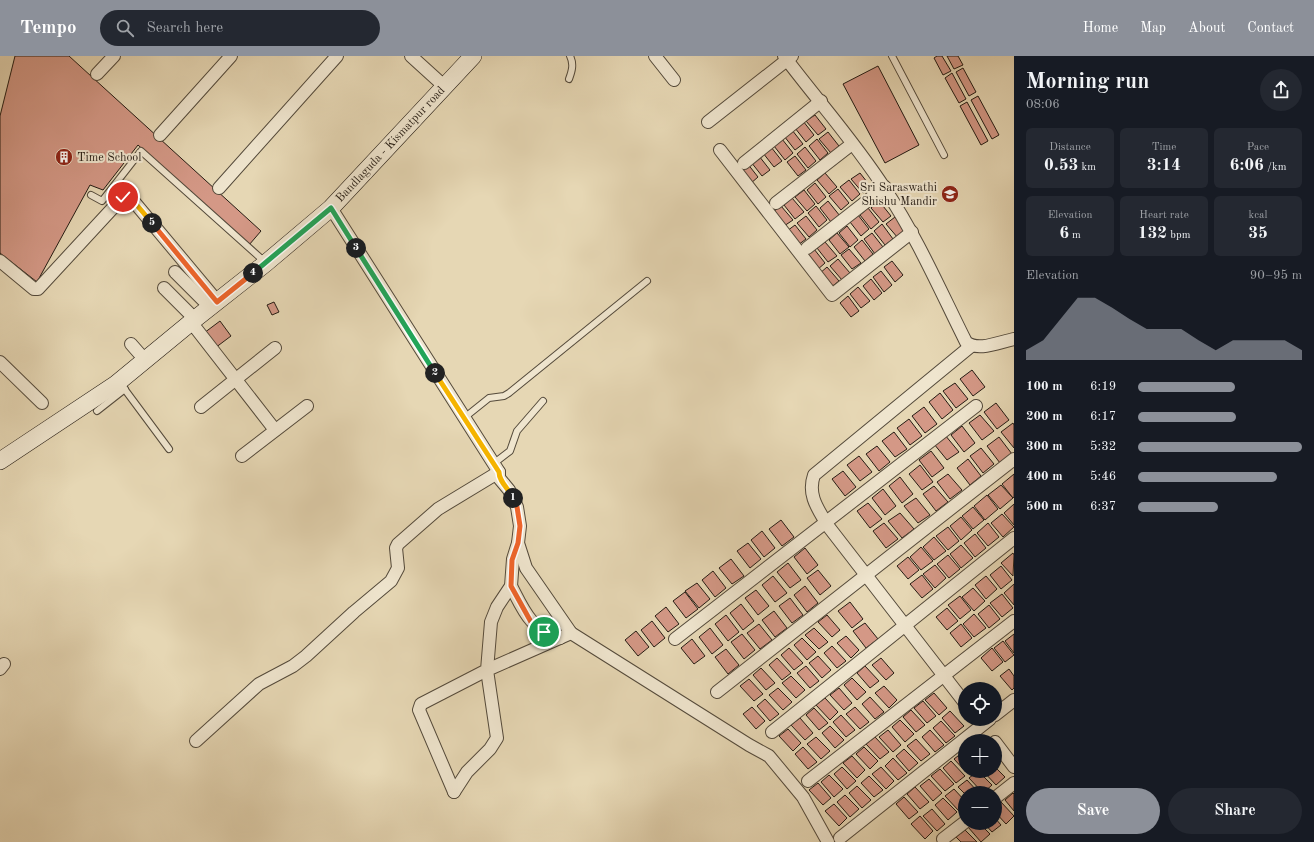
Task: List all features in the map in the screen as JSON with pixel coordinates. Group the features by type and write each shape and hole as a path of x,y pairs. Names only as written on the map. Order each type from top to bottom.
{"street":[{"path":"97,74 114,56"},
{"path":"160,135 231,56"},
{"path":"219,188 337,56"},
{"path":"411,56 444,86"},
{"name":"Bandlaguda - Kismatpur road","path":"0,461 122,385 145,360 266,263 331,208 473,56"},
{"path":"655,56 674,80"},
{"path":"708,122 788,57 884,187 912,232 966,342 971,346 979,347 1014,339"},
{"path":"744,163 821,101"},
{"path":"776,203 852,144"},
{"path":"720,150 832,295 912,232"},
{"path":"807,248 884,187"},
{"path":"0,261 34,289 38,289 123,197 130,197 213,304"},
{"path":"331,208 496,468 499,478 509,490 517,507 520,526 518,543 512,560 511,586 531,622 544,632 560,638"},
{"path":"175,272 213,304"},
{"path":"164,288 193,320 235,379 275,430"},
{"path":"131,344 145,360"},
{"path":"958,694 826,522 811,494 811,484 814,475 971,346"},
{"path":"201,407 275,348"},
{"path":"0,362 42,403"},
{"path":"242,456 307,406"},
{"path":"675,639 976,406"},
{"path":"717,692 1014,459"},
{"path":"196,740 259,684 293,666 306,656 354,612 391,581 398,568 396,548 398,544 438,509 496,468"},
{"path":"772,732 1014,538"},
{"path":"518,543 526,568 572,633 750,746 769,756 803,797 834,840 977,726"},
{"path":"511,586 497,607 491,622 487,670 497,738 490,749 467,772 454,792 419,710 421,704 487,670 572,633"},
{"path":"808,781 1014,621"},
{"path":"1002,709 1014,700"},
{"path":"1002,751 1014,767"},
{"path":"1002,792 1014,782"},
{"path":"943,839 958,827"}],"lane":[{"path":"569,79 572,72 573,62 570,56"},
{"path":"892,56 944,155"},
{"path":"90,196 102,201 141,151 266,263"},
{"path":"464,418 489,398 504,396 509,393 647,281"},
{"path":"97,411 122,385 169,449"},
{"path":"496,468 510,451 517,431 543,401"}],"building":[{"name":"Time School","path":"15,56 69,56 261,231 249,245 138,145 103,190 90,185 37,282 0,253 0,116"},
{"path":"937,56 942,56 951,71 943,75 934,58"},
{"path":"947,56 958,56 963,65 954,69"},
{"path":"878,66 919,145 885,163 843,84"},
{"path":"963,68 976,92 969,96 956,72"},
{"path":"952,73 966,99 959,103 945,78"},
{"path":"978,96 999,135 992,139 971,100"},
{"path":"967,102 988,141 981,145 960,106"},
{"path":"815,115 826,129 818,135 806,121"},
{"path":"803,121 814,135 806,142 795,128"},
{"path":"792,130 803,144 795,150 784,136"},
{"path":"828,132 839,146 831,153 819,139"},
{"path":"782,139 793,153 785,160 774,146"},
{"path":"817,139 828,153 820,160 809,146"},
{"path":"771,147 782,161 774,167 763,153"},
{"path":"805,147 816,161 808,168 797,154"},
{"path":"759,156 770,170 762,176 751,162"},
{"path":"795,156 806,170 798,176 787,162"},
{"path":"747,163 758,177 750,184 739,170"},
{"path":"825,173 837,187 829,194 817,180"},
{"path":"860,173 871,187 863,193 851,179"},
{"path":"849,180 860,194 852,201 840,187"},
{"path":"815,183 826,197 818,204 807,190"},
{"path":"838,189 849,203 841,210 829,196"},
{"path":"804,190 815,204 807,211 795,197"},
{"path":"792,198 804,212 795,219 784,205"},
{"path":"828,201 840,216 831,222 820,208"},
{"path":"879,201 891,216 883,222 871,208"},
{"path":"781,206 793,220 784,226 773,212"},
{"path":"816,206 827,220 819,227 808,213"},
{"path":"868,208 879,222 871,229 860,215"},
{"path":"858,215 869,229 861,236 850,222"},
{"path":"806,216 817,230 809,237 797,223"},
{"path":"895,217 906,231 898,238 886,224"},
{"path":"882,224 893,239 885,245 874,231"},
{"path":"795,225 806,239 798,245 787,231"},
{"path":"847,226 858,240 850,247 839,233"},
{"path":"837,233 849,247 840,254 829,240"},
{"path":"872,233 883,247 875,254 864,239"},
{"path":"862,240 873,254 865,261 854,247"},
{"path":"825,242 837,256 828,262 817,248"},
{"path":"814,249 825,263 817,270 805,256"},
{"path":"849,249 861,263 852,269 841,255"},
{"path":"838,259 850,273 842,280 830,266"},
{"path":"892,261 903,275 895,282 884,267"},
{"path":"827,267 839,281 830,288 819,274"},
{"path":"881,271 892,285 884,292 873,277"},
{"path":"871,279 882,293 874,300 863,286"},
{"path":"858,287 870,301 861,308 850,294"},
{"path":"848,296 859,311 851,317 840,303"},
{"path":"274,302 279,312 272,315 267,305"},
{"path":"220,321 231,336 215,348 204,333"},
{"path":"972,370 985,387 973,396 960,379"},
{"path":"955,383 968,399 956,408 943,391"},
{"path":"940,393 953,410 942,419 929,402"},
{"path":"996,403 1009,420 997,429 984,412"},
{"path":"924,407 937,424 925,433 912,416"},
{"path":"980,415 994,431 982,440 969,423"},
{"path":"909,419 922,436 910,445 897,428"},
{"path":"1013,423 1014,425 1014,448 1001,432"},
{"path":"962,426 975,443 964,452 951,435"},
{"path":"894,432 907,449 895,457 882,441"},
{"path":"945,435 959,452 947,460 934,444"},
{"path":"999,437 1012,454 1000,463 987,446"},
{"path":"877,446 890,462 879,471 866,454"},
{"path":"981,448 994,464 983,473 970,456"},
{"path":"931,451 944,468 932,477 919,460"},
{"path":"859,456 872,472 860,481 847,465"},
{"path":"968,459 981,476 970,485 957,468"},
{"path":"920,465 933,482 922,490 909,474"},
{"path":"843,471 856,487 845,496 832,479"},
{"path":"948,474 962,490 950,499 937,482"},
{"path":"1014,474 1014,497 1013,498 1002,484"},
{"path":"900,477 913,494 902,503 889,486"},
{"path":"1001,485 1013,498 1000,509 988,495"},
{"path":"934,486 948,502 936,511 923,494"},
{"path":"883,489 896,506 885,515 872,498"},
{"path":"987,495 998,509 985,520 974,506"},
{"path":"916,498 930,515 918,523 904,506"},
{"path":"868,503 882,519 870,528 857,511"},
{"path":"1014,504 1014,525 1004,513"},
{"path":"973,507 984,520 973,529 962,516"},
{"path":"900,513 914,529 902,538 888,521"},
{"path":"1002,514 1014,527 1003,537 991,523"},
{"path":"961,517 972,530 961,540 950,526"},
{"path":"781,520 794,537 782,546 769,529"},
{"path":"884,523 898,539 886,548 873,531"},
{"path":"988,523 999,537 988,546 977,533"},
{"path":"948,527 959,541 948,550 936,536"},
{"path":"762,531 775,548 764,557 751,540"},
{"path":"975,534 986,548 975,557 964,543"},
{"path":"934,537 946,551 934,560 923,547"},
{"path":"748,543 761,559 750,568 737,551"},
{"path":"961,545 973,558 961,568 950,554"},
{"path":"921,547 933,561 921,570 910,557"},
{"path":"805,548 818,565 807,574 794,557"},
{"path":"1013,553 1014,555 1013,576 1001,563"},
{"path":"948,555 960,569 949,578 937,564"},
{"path":"908,557 919,570 908,579 897,566"},
{"path":"731,559 744,576 732,584 719,568"},
{"path":"788,563 801,580 790,588 777,572"},
{"path":"935,565 946,578 935,588 923,574"},
{"path":"1001,566 1012,580 1001,589 990,575"},
{"path":"818,570 831,586 820,595 807,578"},
{"path":"713,571 726,588 715,597 702,580"},
{"path":"922,575 933,589 922,598 910,584"},
{"path":"773,576 787,593 775,602 762,585"},
{"path":"986,576 997,589 986,599 975,585"},
{"path":"697,583 710,599 699,608 685,591"},
{"path":"1014,584 1014,605 1004,593"},
{"path":"805,586 818,603 807,612 794,595"},
{"path":"973,588 985,601 974,611 962,597"},
{"path":"756,590 769,606 758,615 745,598"},
{"path":"685,592 698,609 686,618 673,601"},
{"path":"1002,594 1013,608 1002,617 990,603"},
{"path":"960,596 971,610 960,619 948,605"},
{"path":"790,598 803,615 792,623 779,606"},
{"path":"850,602 863,619 852,628 838,611"},
{"path":"741,604 754,621 743,630 730,613"},
{"path":"989,605 1000,619 989,628 978,614"},
{"path":"666,607 679,624 668,632 655,616"},
{"path":"947,608 958,621 947,630 936,617"},
{"path":"774,611 787,628 775,637 762,620"},
{"path":"974,614 986,628 974,637 963,624"},
{"path":"726,615 739,632 728,641 715,624"},
{"path":"827,615 840,630 832,637 818,622"},
{"path":"652,621 665,638 654,647 641,630"},
{"path":"865,623 878,639 866,648 853,631"},
{"path":"759,624 772,640 760,649 747,633"},
{"path":"961,624 972,638 961,647 950,633"},
{"path":"710,628 723,645 712,654 699,637"},
{"path":"814,628 828,642 819,649 805,635"},
{"path":"636,631 649,647 638,656 625,640"},
{"path":"742,634 755,650 744,659 731,642"},
{"path":"1014,634 1014,653 1005,641"},
{"path":"846,636 859,650 851,658 837,643"},
{"path":"802,638 816,652 807,660 794,645"},
{"path":"692,639 705,656 694,664 681,648"},
{"path":"1003,641 1014,655 1005,662 994,648"},
{"path":"832,646 846,661 837,668 824,653"},
{"path":"789,648 803,663 794,670 781,655"},
{"path":"992,648 1003,662 992,671 981,658"},
{"path":"726,649 739,665 728,674 715,657"},
{"path":"818,656 831,670 822,678 809,663"},
{"path":"777,658 791,673 782,680 769,665"},
{"path":"881,658 894,673 886,680 872,665"},
{"path":"806,666 819,681 810,688 797,673"},
{"path":"865,666 879,681 870,688 857,673"},
{"path":"761,668 775,683 766,690 753,675"},
{"path":"1009,669 1014,676 1014,688 1012,690 1000,676"},
{"path":"791,676 805,690 796,698 782,683"},
{"path":"852,678 866,692 857,700 844,685"},
{"path":"749,679 763,694 754,701 740,686"},
{"path":"884,686 897,700 889,708 875,693"},
{"path":"778,688 792,702 783,710 769,695"},
{"path":"839,688 852,703 844,710 830,695"},
{"path":"934,693 947,708 939,715 925,700"},
{"path":"870,697 884,712 875,719 862,704"},
{"path":"825,698 838,712 830,720 816,705"},
{"path":"765,699 779,714 770,721 757,706"},
{"path":"923,701 936,716 927,723 914,708"},
{"path":"752,707 765,721 756,729 743,714"},
{"path":"855,707 869,722 860,729 846,714"},
{"path":"814,708 828,723 819,730 806,715"},
{"path":"911,710 925,725 916,732 903,717"},
{"path":"950,711 958,720 958,726 964,726 955,733 942,718"},
{"path":"841,715 855,730 846,737 833,722"},
{"path":"800,718 813,733 805,740 791,725"},
{"path":"900,720 914,734 905,742 892,727"},
{"path":"941,721 955,736 946,743 933,728"},
{"path":"830,726 844,740 835,748 822,733"},
{"path":"788,729 801,743 793,751 779,736"},
{"path":"888,730 901,745 893,752 879,737"},
{"path":"930,730 944,745 935,752 922,737"},
{"path":"816,737 830,751 821,759 807,744"},
{"path":"875,737 889,752 880,759 866,744"},
{"path":"916,739 930,754 921,761 907,746"},
{"path":"803,747 817,762 808,769 795,754"},
{"path":"864,747 878,761 870,769 856,754"},
{"path":"904,749 918,763 909,771 896,756"},
{"path":"852,756 865,770 857,778 843,763"},
{"path":"958,756 958,763 954,759"},
{"path":"893,758 907,773 898,780 885,766"},
{"path":"951,761 958,768 958,778 962,778 956,783 943,768"},
{"path":"842,767 856,781 847,789 834,774"},
{"path":"881,767 894,781 886,789 872,774"},
{"path":"940,769 954,784 945,791 931,776"},
{"path":"1002,774 1005,777 996,785 990,778 1002,778"},
{"path":"829,775 843,789 834,797 821,782"},
{"path":"869,776 883,790 874,797 861,783"},
{"path":"969,778 985,778 992,785 991,786 976,786"},
{"path":"929,779 942,793 933,801 920,786"},
{"path":"967,780 973,786 959,786"},
{"path":"818,783 831,798 823,805 809,790"},
{"path":"857,786 871,800 862,808 849,793"},
{"path":"915,787 929,802 920,809 907,794"},
{"path":"954,789 958,793 958,810 945,796"},
{"path":"1013,793 1014,794 1014,811 1005,800"},
{"path":"845,795 859,809 850,817 837,802"},
{"path":"904,797 918,812 909,819 896,804"},
{"path":"943,798 957,812 948,820 935,805"},
{"path":"1002,803 1014,816 1006,824 1002,820"},
{"path":"834,804 847,818 839,826 825,811"},
{"path":"932,809 945,824 937,831 923,816"},
{"path":"920,816 933,831 925,839 911,824"},
{"path":"965,830 977,842 961,842 956,837"},
{"path":"971,830 986,830 990,834 981,842"}],"place":[{"name":"Time School","path":"64,157"},
{"name":"Sri Saraswathi Shishu Mandir","path":"950,194"}],"route":[{"path":"123,197 130,197 217,302 331,208 499,472 499,478 509,490 517,507 520,526 518,543 512,560 511,586 531,622 544,632"}]}
